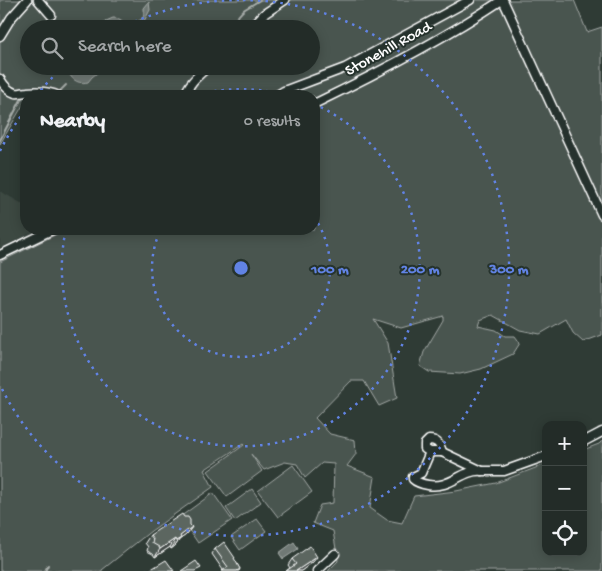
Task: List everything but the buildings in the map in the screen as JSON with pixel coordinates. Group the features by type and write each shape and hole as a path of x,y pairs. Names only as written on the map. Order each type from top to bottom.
{"street":[{"path":"0,36 11,18 27,0"},
{"path":"38,0 51,15"},
{"path":"258,20 285,0"},
{"path":"287,90 345,68 470,0"},
{"path":"502,0 602,215"},
{"name":"Stonehill Road","path":"320,101 425,47 502,0"},
{"path":"187,90 191,83 199,75"},
{"path":"0,79 8,88 20,93"},
{"path":"0,255 42,235"},
{"path":"587,440 602,432"},
{"path":"442,452 438,443 433,440 427,441 425,449 430,452 442,452 482,470"},
{"path":"430,452 421,473 413,477 415,481 430,485 445,485 475,470 504,471 542,457"},
{"path":"317,571 334,554"}],"shaded area":[{"path":"0,0 574,0 587,32 602,27 602,335 583,342 573,333 566,319 540,334 520,330 493,315 480,320 478,326 496,330 505,336 515,336 520,343 513,354 481,369 460,374 429,372 420,366 424,352 443,320 443,316 401,328 373,319 388,343 397,398 379,406 364,381 351,381 315,418 330,434 355,440 356,454 347,466 375,477 370,508 387,520 402,523 414,496 456,491 496,483 542,466 542,556 587,556 587,448 602,441 602,571 328,571 338,561 333,531 313,523 320,505 333,503 334,464 322,463 305,478 297,464 285,462 264,470 251,454 262,471 227,497 208,471 243,444 204,470 213,487 151,531 102,571 0,571 0,262 55,235 320,235 320,90 20,90 20,110 0,144"},
{"path":"149,2 150,10 145,20 141,20 144,14 144,8"},
{"path":"70,75 95,75 88,82 83,83"},
{"path":"0,191 20,203 20,235 27,235 0,248"},
{"path":"293,465 312,492 278,517 258,491"},
{"path":"252,489 261,502 235,521 226,508"},
{"path":"213,493 232,520 198,543 180,517"},
{"path":"257,519 266,531 240,550 231,537"},
{"path":"294,542 298,549 283,559 279,553"}],"waterway":[{"path":"235,20 245,9 260,0"},
{"path":"61,90 66,85"},
{"path":"0,140 20,102"},
{"path":"45,571 48,565"}]}
